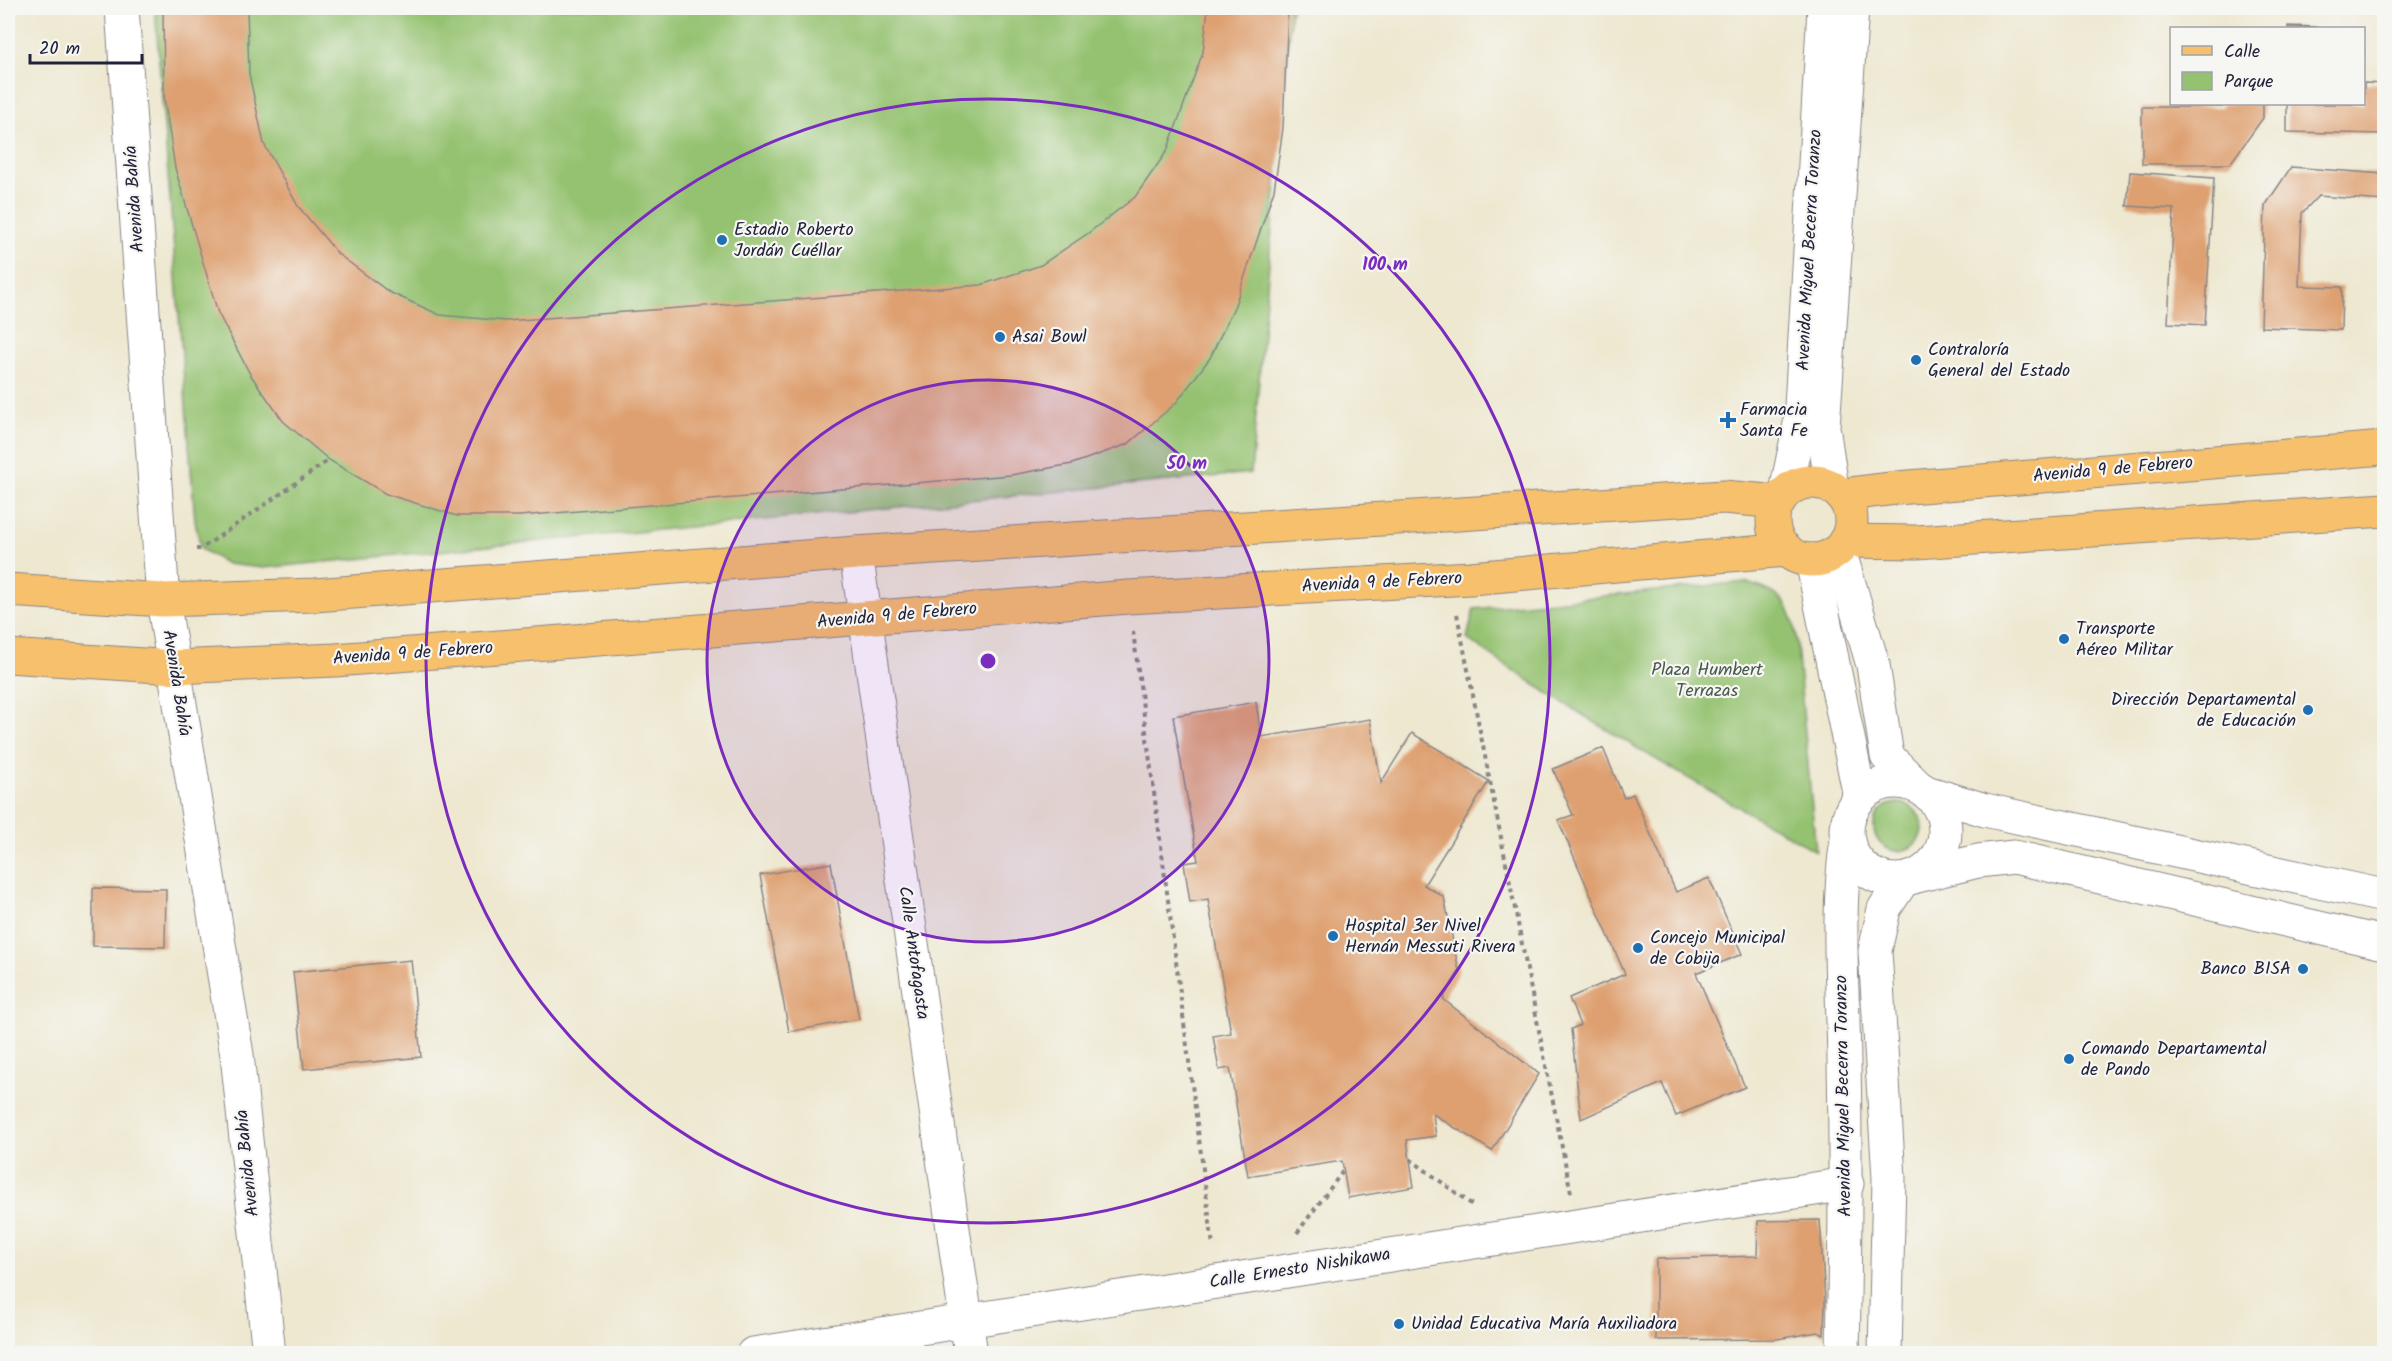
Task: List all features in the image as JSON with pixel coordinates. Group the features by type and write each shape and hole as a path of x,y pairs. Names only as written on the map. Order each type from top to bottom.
{"main road":[{"name":"Avenida 9 de Febrero","path":"1836,491 2385,448"},
{"path":"1809,482 1836,491 1851,517 1850,530 1821,550 1774,528 1774,514 1783,497 1797,485 1809,482"},
{"path":"8,590 163,600 315,594 856,553 1724,497 1783,497"},
{"name":"Avenida 9 de Febrero","path":"8,656 174,667 334,660 1128,597 1450,579 1917,542 2385,510"}],"street":[{"name":"Avenida Bahía","path":"122,8 163,600 237,1055 269,1353"},
{"name":"Avenida Miguel Becerra Toranzo","path":"1783,497 1800,424 1824,8"},
{"name":"Avenida Miguel Becerra Toranzo","path":"1836,491 1823,427 1852,8"},
{"path":"1821,550 1873,665 1887,756 1939,805 1945,821 1945,837 1941,853 1931,867 1910,878"},
{"path":"1821,550 1860,797"},
{"name":"Calle Antofagasta","path":"856,553 969,1338"},
{"path":"2385,896 1985,810 1901,781 1886,782 1860,797 1850,817 1847,839 1857,860 1874,875 1888,880 1910,878 1978,861 2014,857 2385,943"},
{"name":"Avenida Miguel Becerra Toranzo","path":"1844,1353 1847,1184 1842,873 1847,839"},
{"name":"Avenida Miguel Becerra Toranzo","path":"1885,1353 1889,1178 1875,951 1884,909 1910,878"},
{"name":"Calle Ernesto Nishikawa","path":"753,1353 969,1338 1218,1282 1847,1184"}],"path":[{"path":"159,549 201,549 330,460"},
{"path":"1450,579 1577,1226"},
{"path":"1128,597 1218,1282"},
{"path":"1410,1159 1515,1235"},
{"path":"1266,1274 1343,1171"}],"green space":[{"name":"Estadio Roberto Jordán Cuéllar","path":"155,8 1291,8 1251,473 263,568 227,564 201,549 195,521"},
{"name":"Plaza Humbert Terrazas","path":"1745,582 1767,590 1781,599 1793,623 1816,851 1595,723 1467,639 1474,609"},
{"path":"1898,803 1915,810 1922,827 1915,844 1898,851 1881,844 1874,827 1881,810"}],"building":[{"name":"Estadio Roberto Jordán Cuéllar","path":"163,8 247,8 249,74 264,144 298,206 338,254 389,292 440,315 506,321 981,285 1041,265 1087,234 1135,197 1167,151 1203,52 1208,8 1288,8 1283,128 1274,190 1235,305 1210,358 1176,403 1128,444 1072,464 1011,475 519,516 457,516 386,494 329,460 283,421 250,374 218,313 175,168 164,97"},
{"path":"2365,83 2384,84 2384,134 2287,132 2287,105 2365,105"},
{"path":"2222,105 2263,105 2263,118 2230,164 2142,164 2142,107 2222,107"},
{"path":"2291,167 2384,174 2384,201 2318,196 2302,213 2299,286 2342,287 2341,330 2261,327 2265,206"},
{"path":"2130,172 2214,178 2205,325 2168,323 2174,209 2127,206"},
{"name":"Hospital 3er Nivel Hernán Messuti Rivera","path":"1256,702 1261,737 1370,719 1381,783 1412,733 1489,781 1424,885 1444,897 1459,971 1443,999 1539,1074 1492,1151 1433,1114 1436,1136 1407,1140 1414,1187 1348,1198 1342,1161 1248,1176 1230,1068 1219,1070 1213,1036 1231,1033 1208,899 1190,902 1184,863 1198,861 1173,716"},
{"path":"1603,748 1624,798 1633,794 1676,892 1709,878 1742,954 1696,973 1745,1087 1676,1116 1662,1083 1581,1119 1571,1029 1580,1025 1569,998 1625,974 1558,820 1573,815 1553,769"},
{"path":"831,863 859,1019 789,1032 760,875"},
{"path":"93,888 166,889 165,947 93,946"},
{"path":"411,960 421,1057 304,1069 293,972"},
{"path":"1820,1220 1825,1301 1824,1335 1818,1332 1777,1339 1656,1340 1656,1259 1757,1256 1758,1221"}],"place":[{"name":"Estadio Roberto Jordán Cuéllar","path":"722,240"},
{"name":"Asai Bowl","path":"1000,337"},
{"name":"Contraloría General del Estado","path":"1916,360"},
{"name":"Farmacia Santa Fe","path":"1728,420"},
{"name":"Transporte Aéreo Militar","path":"2064,639"},
{"name":"Dirección Departamental de Educación","path":"2308,710"},
{"name":"Hospital 3er Nivel Hernán Messuti Rivera","path":"1333,936"},
{"name":"Concejo Municipal de Cobija","path":"1638,948"},
{"name":"Banco BISA","path":"2303,969"},
{"name":"Comando Departamental de Pando","path":"2069,1059"},
{"name":"Unidad Educativa María Auxiliadora","path":"1399,1324"}]}
